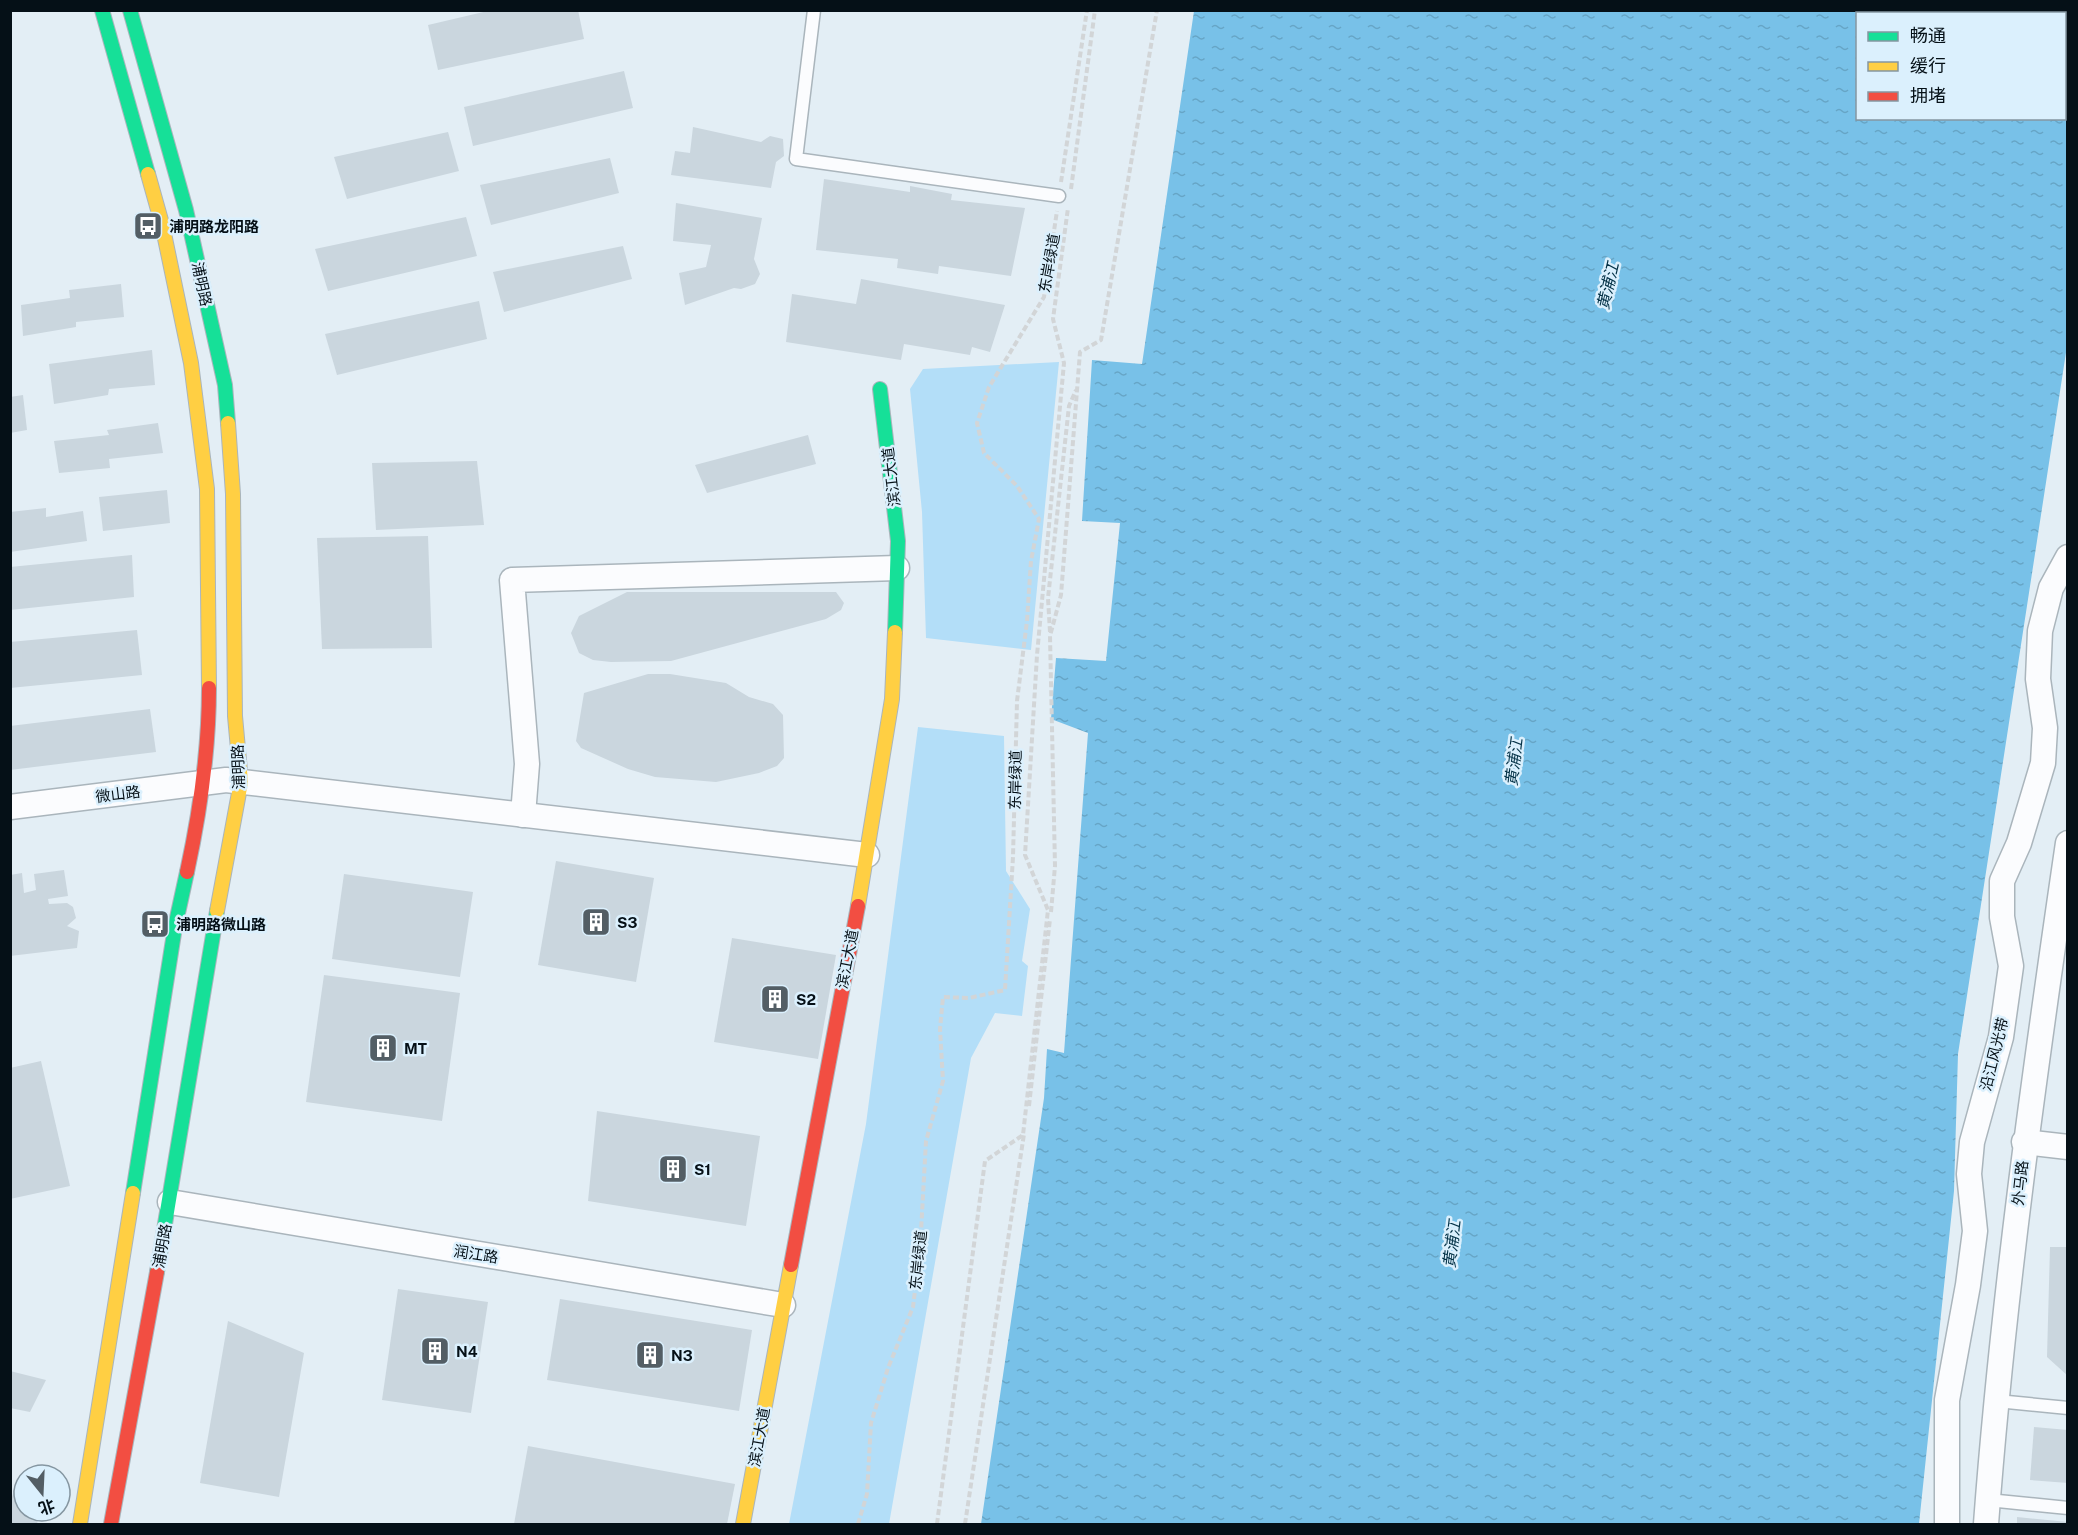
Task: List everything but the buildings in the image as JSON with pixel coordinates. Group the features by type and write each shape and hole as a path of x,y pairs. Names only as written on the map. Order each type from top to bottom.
{"main road":[{"name":"浦明路","path":"80,1524 175,927 196,831 224,782 209,714 207,489 191,363 162,224 102,10"},
{"name":"浦明路","path":"111,1524 170,1203 210,945 224,782 235,716 233,494 225,386 186,210 130,10"},
{"name":"滨江大道","path":"743,1524 867,855 892,699 898,541 880,389"}],"street":[{"name":"沿江风光带","path":"1947,1524 1947,1400 1968,1285 1975,1231 1969,1174 1972,1142 2001,1037 2011,966 2002,917 2002,881 2019,843 2043,763 2045,728 2038,679 2040,631 2052,588 2067,557"},
{"path":"523,815 527,764 512,580 897,568"},
{"name":"微山路","path":"10,807 224,782 867,855"},
{"name":"外马路","path":"1986,1524 2024,1142 2067,843"},
{"path":"2024,1142 2067,1147"},
{"name":"润江路","path":"170,1203 783,1305"}],"lane":[{"path":"814,10 796,159 1059,196"},
{"path":"1997,1401 2067,1408"},
{"path":"1988,1500 2067,1508"}],"path":[{"name":"东岸绿道","path":"858,1524 867,1494 871,1423 888,1368 913,1307 920,1250 926,1141 943,1082 940,1029 943,997 969,998 1005,990 1013,857 1017,701 1027,621 1031,561 1039,519 1017,486 984,453 977,423 989,387 1044,297 1087,10"},
{"path":"937,1524 985,1161 1023,1135 1048,910 1025,855 1037,654 1064,363 1053,319 1095,10"},
{"path":"1050,636 1061,594 1080,352 1101,340 1157,10"},
{"path":"965,1524 1036,1055 1055,866 1048,598 1069,406 1077,388"},
{"path":"1052,499 1059,499"}],"shaded area":[{"path":"1059,362 1031,650 926,638 922,512 910,389 923,369"},
{"path":"918,727 1004,736 1006,871 1030,909 1022,961 1028,966 1022,1016 995,1013 971,1058 889,1524 789,1524 866,1124"}],"water":[{"name":"黄浦江","path":"1194,11 2067,11 2067,346 1958,1054 1954,1191 1919,1524 981,1524 1044,1098 1047,1049 1064,1053 1088,733 1051,719 1056,658 1106,661 1120,523 1082,521 1092,360 1142,364"}],"traffic: fast":[{"path":"102,10 148,174"},
{"path":"130,10 186,210 225,385 228,423"},
{"path":"880,389 898,541 895,632"},
{"path":"133,1193 175,927 187,872"},
{"path":"157,1272 217,911"}],"traffic: slow":[{"path":"148,174 162,224 191,363 207,489 209,688"},
{"path":"217,911 241,782 235,716 233,494 228,423"},
{"path":"858,906 892,699 895,632"},
{"path":"80,1524 133,1193"},
{"path":"743,1524 791,1265"}],"traffic: jam":[{"path":"187,872 203,780 209,688"},
{"path":"791,1265 858,906"},
{"path":"111,1524 157,1272"}],"place":[{"name":"浦明路龙阳路","path":"148,226"},
{"name":"S3","path":"596,922"},
{"name":"浦明路微山路","path":"155,924"},
{"name":"S2","path":"775,999"},
{"name":"MT","path":"383,1048"},
{"name":"S1","path":"673,1169"},
{"name":"N4","path":"435,1351"},
{"name":"N3","path":"650,1355"}]}
